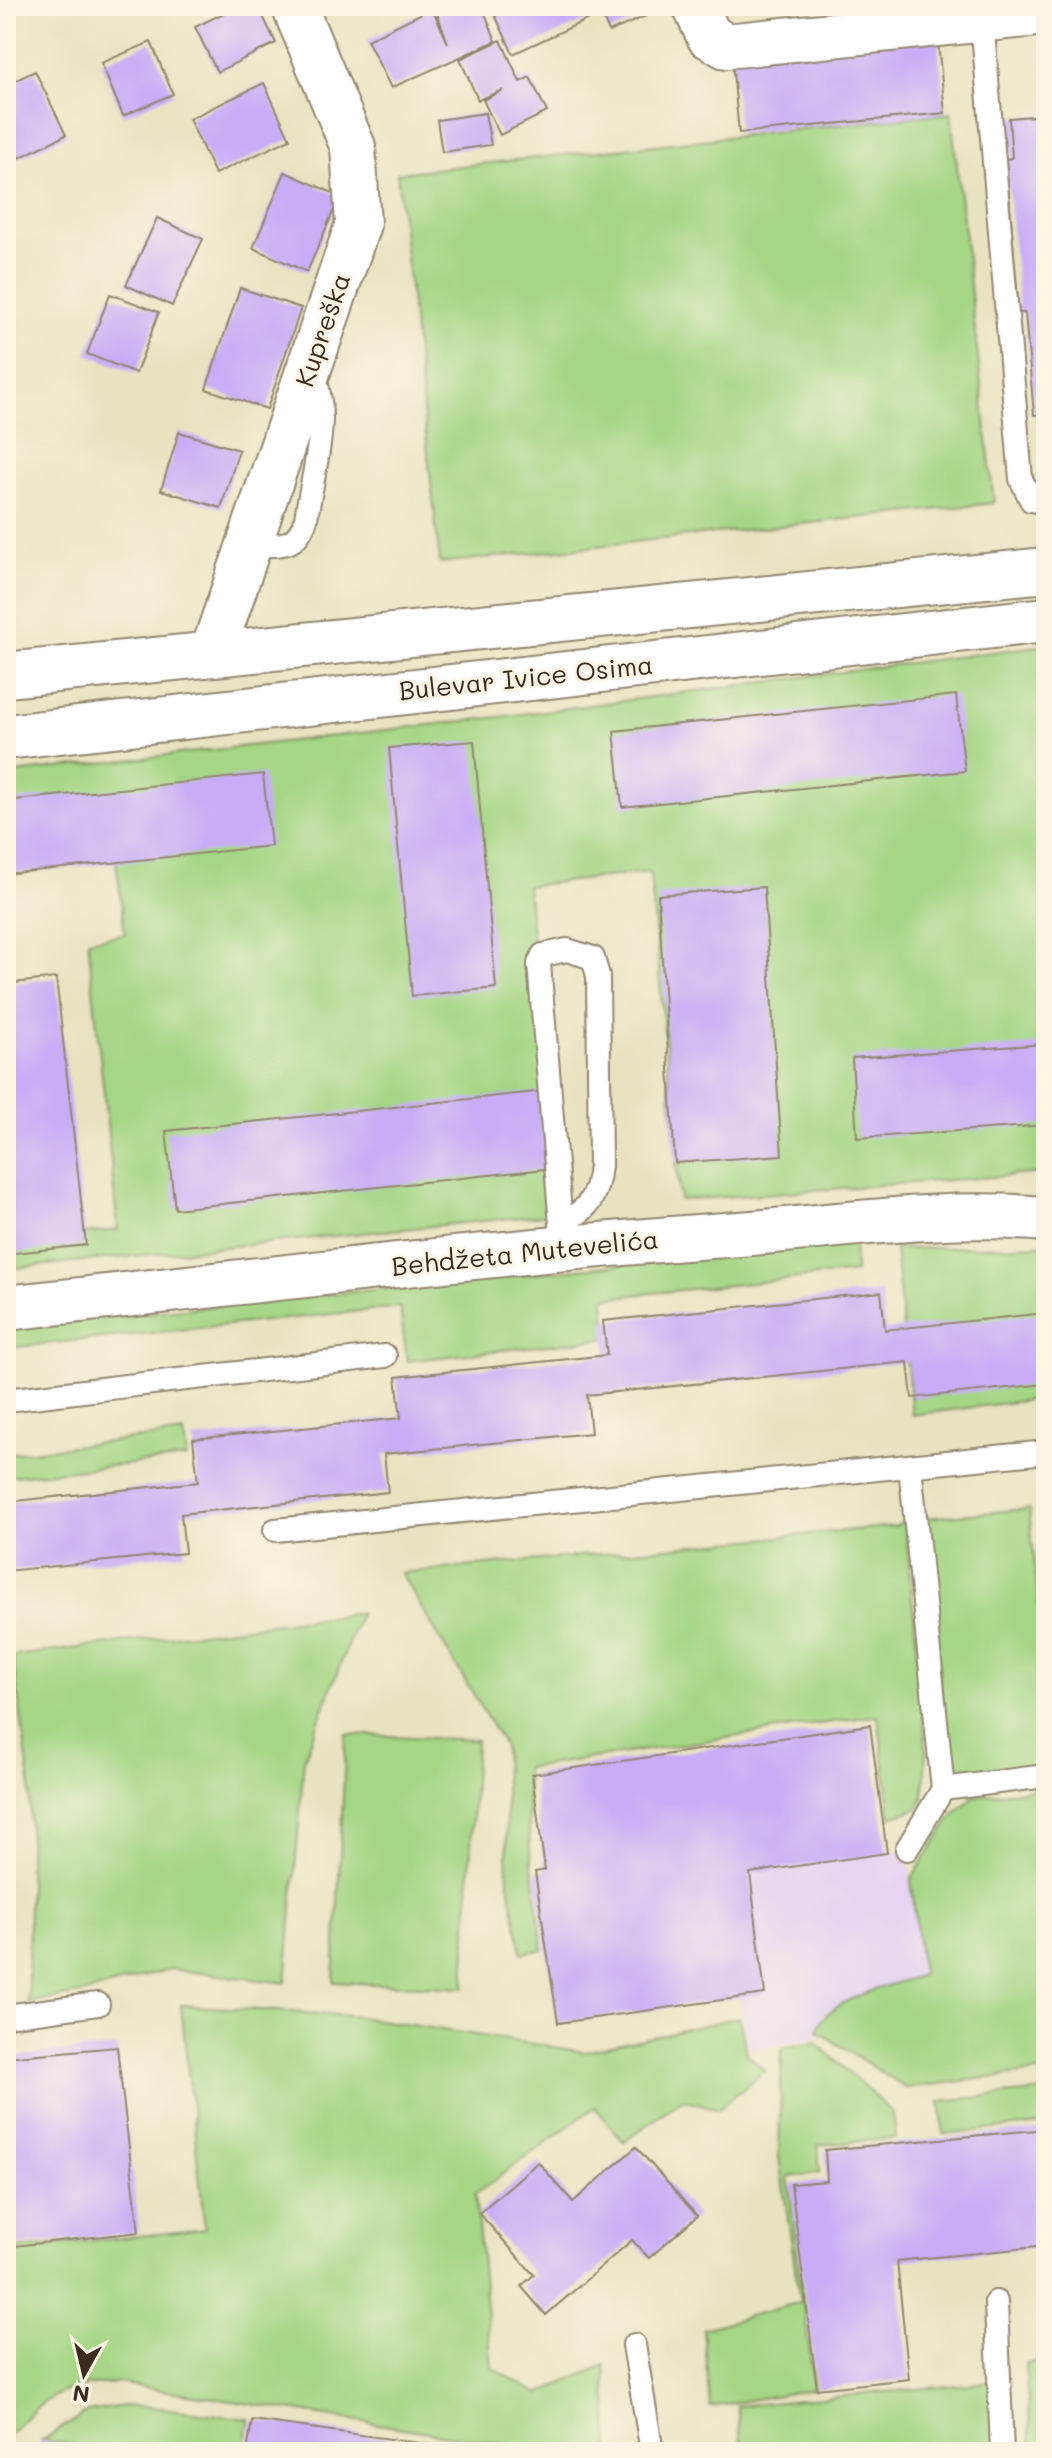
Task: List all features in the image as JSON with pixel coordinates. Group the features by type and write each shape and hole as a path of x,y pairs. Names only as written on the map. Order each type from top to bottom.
{"street":[{"name":"Kupreška","path":"212,654 358,224 353,147 294,6"},
{"path":"695,6 709,36 726,46 1046,13"},
{"path":"6,675 1046,570"},
{"name":"Bulevar Ivice Osima","path":"6,737 1046,620"},
{"name":"Behdžeta Mutevelića","path":"6,1308 562,1235 885,1220 1008,1216 1046,1219"}],"lane":[{"path":"982,20 1021,479 1031,500 1046,502"},
{"path":"567,950 593,958 598,976 600,1166 598,1185 590,1204 562,1235 539,964 543,955 567,950"},
{"path":"6,1400 385,1356"},
{"path":"275,1530 1046,1452"},
{"path":"907,1849 943,1789 910,1466"},
{"path":"943,1789 1046,1776"},
{"path":"6,2016 98,2004"},
{"path":"996,2302 1002,2452"},
{"path":"634,2345 652,2452"}],"shaded area":[{"path":"907,1849 922,1975 838,2005 823,2015 819,2037 749,2050 739,1998 765,1994 750,1873"}],"green space":[{"path":"951,113 994,503 440,563 397,173"},
{"path":"1046,645 1046,1173 680,1200 650,872 527,886 562,1213 6,1269 6,1243 118,1230 88,940 125,934 116,859 6,869 6,774 507,716"},
{"path":"854,1241 855,1272 604,1298 607,1338 407,1361 400,1307 6,1348 6,1327"},
{"path":"1046,1245 1046,1398 912,1415 895,1249"},
{"path":"184,1433 187,1458 6,1477 6,1454"},
{"path":"1029,1509 1046,1683 1046,1766 950,1779 923,1518"},
{"path":"905,1521 926,1748 924,1795 919,1808 891,1817 878,1715 526,1768 530,1850 543,1950 522,1953 508,1880 504,1746 401,1573 896,1526"},
{"path":"360,1613 304,1759 286,1983 170,1969 85,1993 28,2003 30,1783 13,1656"},
{"path":"346,1734 476,1740 464,1988 334,1982"},
{"path":"1046,1788 1046,2071 905,2088 818,2031 822,2020 845,2002 922,1975 911,1879 952,1817 974,1796"},
{"path":"181,2005 352,2016 585,2052 739,2017 747,2054 765,2071 718,2109 682,2099 624,2142 595,2107 475,2194 492,2368 539,2394 605,2365 610,2452 555,2452 118,2383 82,2387 55,2396 32,2412 6,2438 6,2250 205,2229"},
{"path":"815,2042 893,2113 896,2138 818,2145 820,2173 788,2177 814,2389 710,2407 703,2329 800,2302 779,2157 782,2048"},
{"path":"1046,2091 1046,2124 944,2134 940,2101"},
{"path":"1046,2361 1046,2452 1032,2452 1025,2363"},
{"path":"1001,2381 1008,2452 742,2452 737,2406"},
{"path":"123,2406 249,2419 244,2452 123,2452 42,2440 87,2412"}],"building":[{"path":"238,6 258,6 276,43 217,72 195,27"},
{"path":"455,6 482,6 496,41 391,88 367,40 432,8 448,43 437,13"},
{"path":"491,6 591,6 595,16 513,54"},
{"path":"598,6 669,6 609,32"},
{"path":"937,32 945,113 739,133 731,51"},
{"path":"501,40 520,82 530,77 547,112 500,135 483,100 503,90 478,100 460,59"},
{"path":"151,42 173,94 123,116 101,63"},
{"path":"35,71 66,135 11,162 6,152 6,85"},
{"path":"264,83 290,139 215,174 189,119"},
{"path":"485,113 491,145 442,152 437,120"},
{"path":"1046,115 1046,414 1034,415 1025,313 1019,313 1006,159 1012,158 1009,118"},
{"path":"285,172 340,196 307,272 253,248"},
{"path":"157,218 203,239 172,306 126,285"},
{"path":"6,281 15,300 6,304"},
{"path":"240,288 301,308 267,409 206,389"},
{"path":"110,294 159,312 136,373 87,354"},
{"path":"179,432 239,450 221,508 161,490"},
{"path":"956,695 965,771 622,807 614,731"},
{"path":"474,741 496,988 412,996 389,748"},
{"path":"263,774 271,846 6,874 6,801"},
{"path":"764,887 782,1155 675,1163 658,895"},
{"path":"56,978 86,1245 6,1254 6,984"},
{"path":"1046,1044 1046,1125 857,1138 852,1058"},
{"path":"545,1091 554,1168 175,1209 166,1131"},
{"path":"881,1292 885,1330 1046,1313 1046,1384 912,1398 908,1362 587,1395 591,1433 384,1454 388,1492 181,1514 185,1553 6,1571 6,1502 198,1482 193,1439 401,1418 396,1377 607,1355 603,1321"},
{"path":"870,1725 887,1853 750,1873 765,1994 558,2023 535,1872 545,1870 532,1774"},
{"path":"117,2047 139,2232 6,2247 6,2057"},
{"path":"1046,2129 1046,2246 897,2261 909,2379 817,2389 791,2184 827,2181 825,2150"},
{"path":"636,2147 697,2216 649,2258 632,2240 546,2315 521,2286 534,2275 479,2213 538,2162 573,2202"},
{"path":"1046,2282 1046,2322 1044,2322 1039,2283"},
{"path":"252,2420 471,2450 471,2452 247,2452"},
{"path":"40,2441 101,2450 101,2452 39,2452"}]}
